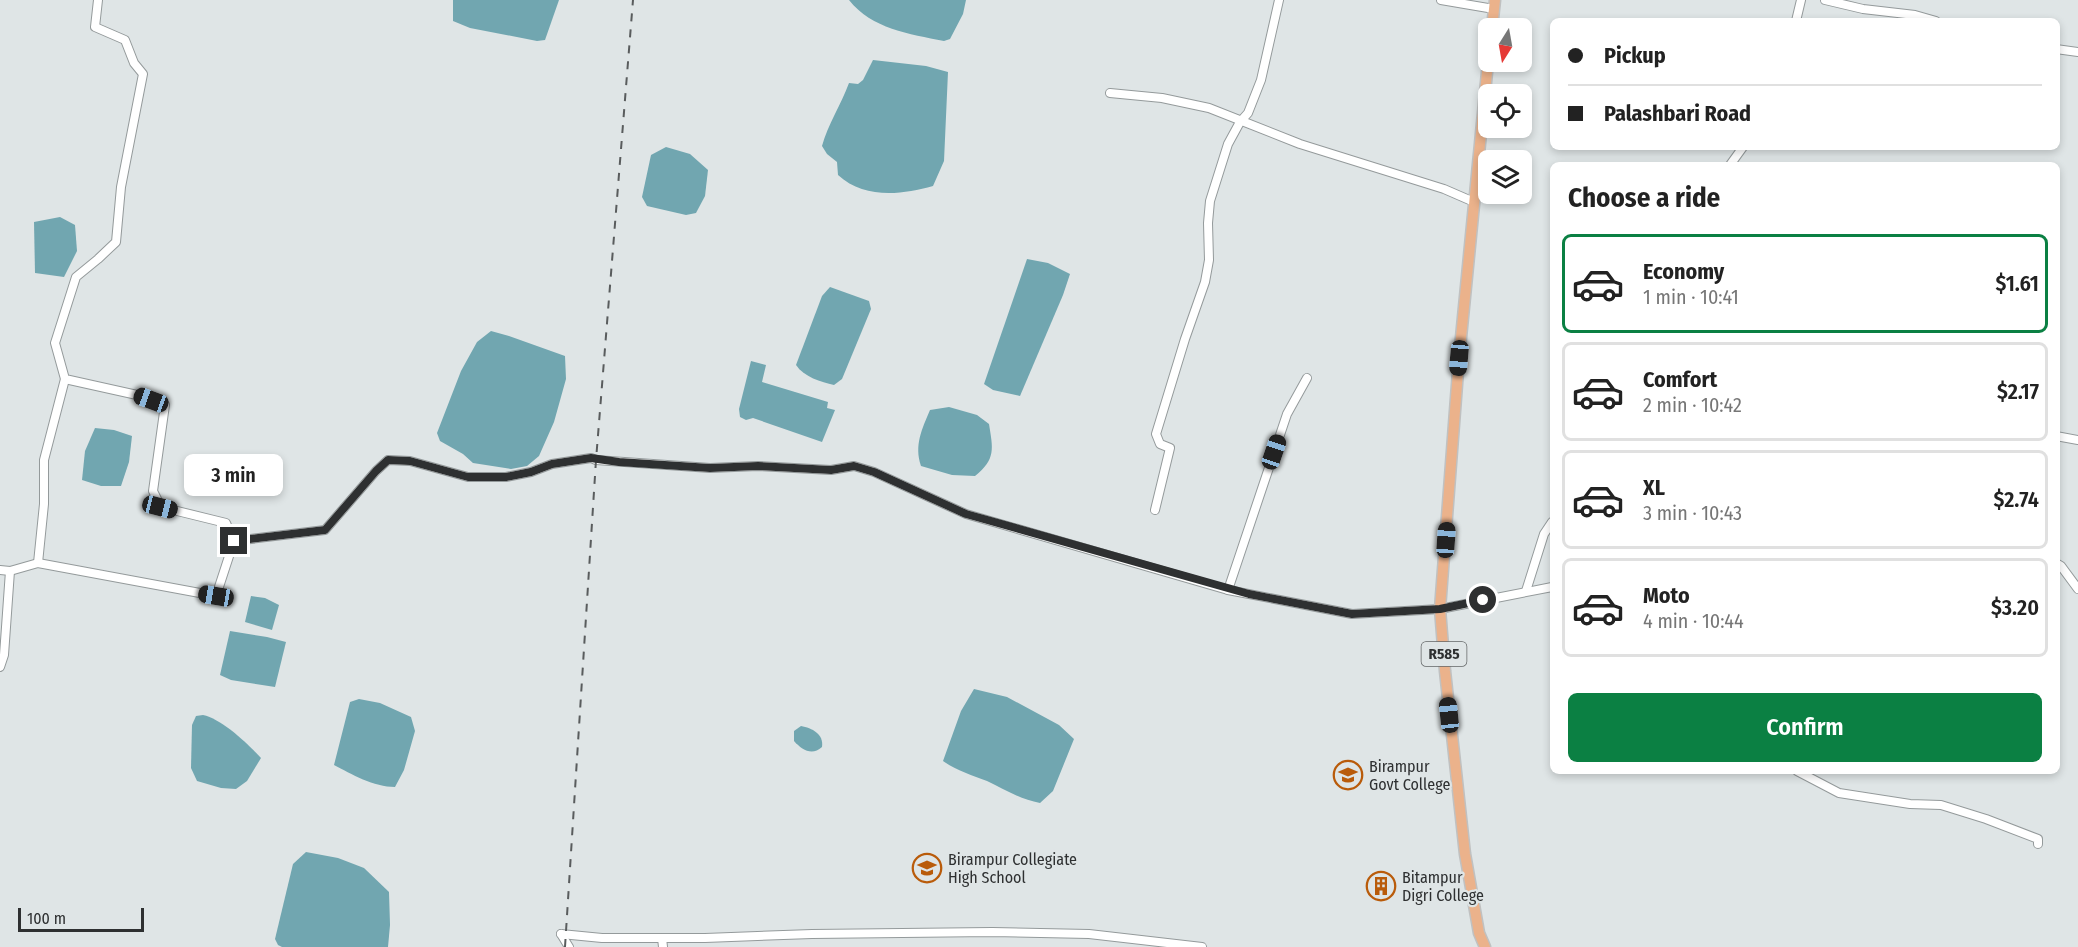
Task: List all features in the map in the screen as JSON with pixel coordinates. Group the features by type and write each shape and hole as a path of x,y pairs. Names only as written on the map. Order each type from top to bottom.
{"main road":[{"name":"R585","path":"1485,947 1479,933 1465,854 1440,609 1459,358 1487,72"}],"street":[{"path":"38,563 44,504 44,460 64,379 55,343 76,277 116,242 124,168 143,74 134,63 125,40 94,27 98,0"},
{"path":"1155,510 1170,448 1160,444 1156,434 1205,282 1209,260 1210,201 1228,144 1248,112 1261,80 1279,0"},
{"path":"1441,0 1494,5"},
{"path":"1797,18 1802,0"},
{"path":"1825,0 1863,9 1926,18"},
{"path":"2060,50 2078,52"},
{"path":"1110,93 1187,102 1209,108 1240,122 1332,155 1444,189 1474,202"},
{"path":"1228,590 1287,414 1306,378"},
{"path":"0,667 4,655 5,571 38,563 216,596 234,541 226,523 160,507 153,491 165,405 137,395 64,379"},
{"path":"2060,437 2078,440"},
{"path":"234,541 325,530 388,460 410,461 468,477 506,477 531,472 552,464 591,458 710,468 758,466 831,470 854,466 874,472 966,514 1228,590 1352,614 1440,609 1550,587"},
{"path":"1526,591 1544,534 1550,525"},
{"path":"2060,565 2078,589"},
{"path":"1803,774 1839,793 1910,804 1941,805 2038,839 2038,844"},
{"path":"569,947 561,934 663,942 812,934 993,932 1089,934 1202,947"}],"water":[{"path":"453,0 559,0 545,40 537,41 470,28 453,21"},
{"path":"849,0 966,0 963,14 950,39 944,41 905,33 880,24 858,10"},
{"path":"873,60 926,66 948,72 944,161 933,186 896,193 859,188 838,175 837,162 827,154 822,146 849,83 858,84 863,80"},
{"path":"666,147 690,154 708,170 705,196 696,213 686,215 647,206 642,197 651,155"},
{"path":"60,217 75,225 77,251 64,277 35,273 34,222"},
{"path":"1027,259 1048,263 1070,274 1020,396 993,390 984,384"},
{"path":"830,287 869,301 871,309 842,379 834,385 808,376 796,365 822,296"},
{"path":"491,331 565,356 566,379 554,422 539,456 527,466 511,469 473,463 463,454 440,441 437,433 461,371 477,342"},
{"path":"751,361 766,365 762,382 828,402 827,408 835,410 822,442 753,418 746,420 740,417 739,409"},
{"path":"949,407 977,415 989,424 992,447 990,459 975,476 952,475 921,466 919,444 930,410"},
{"path":"95,428 114,430 132,436 129,462 121,486 101,486 82,480 85,451"},
{"path":"251,596 265,598 279,605 272,630 245,622"},
{"path":"230,631 286,642 275,687 231,680 220,675"},
{"path":"974,689 1007,697 1059,725 1074,739 1053,791 1040,803 1019,797 943,761 961,711"},
{"path":"359,699 380,703 411,717 415,731 404,770 395,787 371,782 334,765 350,702"},
{"path":"203,715 218,721 242,739 261,758 247,781 236,789 221,788 197,781 191,768 192,725 196,716"},
{"path":"801,726 819,735 822,747 811,751 804,749 794,741 794,731"},
{"path":"306,852 338,858 364,868 389,892 388,947 282,947 278,945 275,939 293,864"}],"railway":[{"path":"565,947 596,460 633,0"}],"place":[{"name":"Birampur Govt College","path":"1348,775"},
{"name":"Birampur Collegiate High School","path":"927,868"},
{"name":"Bitampur Digri College","path":"1381,886"}],"route":[{"path":"234,541 325,530 388,460 410,461 468,477 506,477 531,472 552,464 591,458 710,468 758,466 831,470 854,466 874,472 966,514 1228,590 1352,614 1440,609 1483,600"}]}
